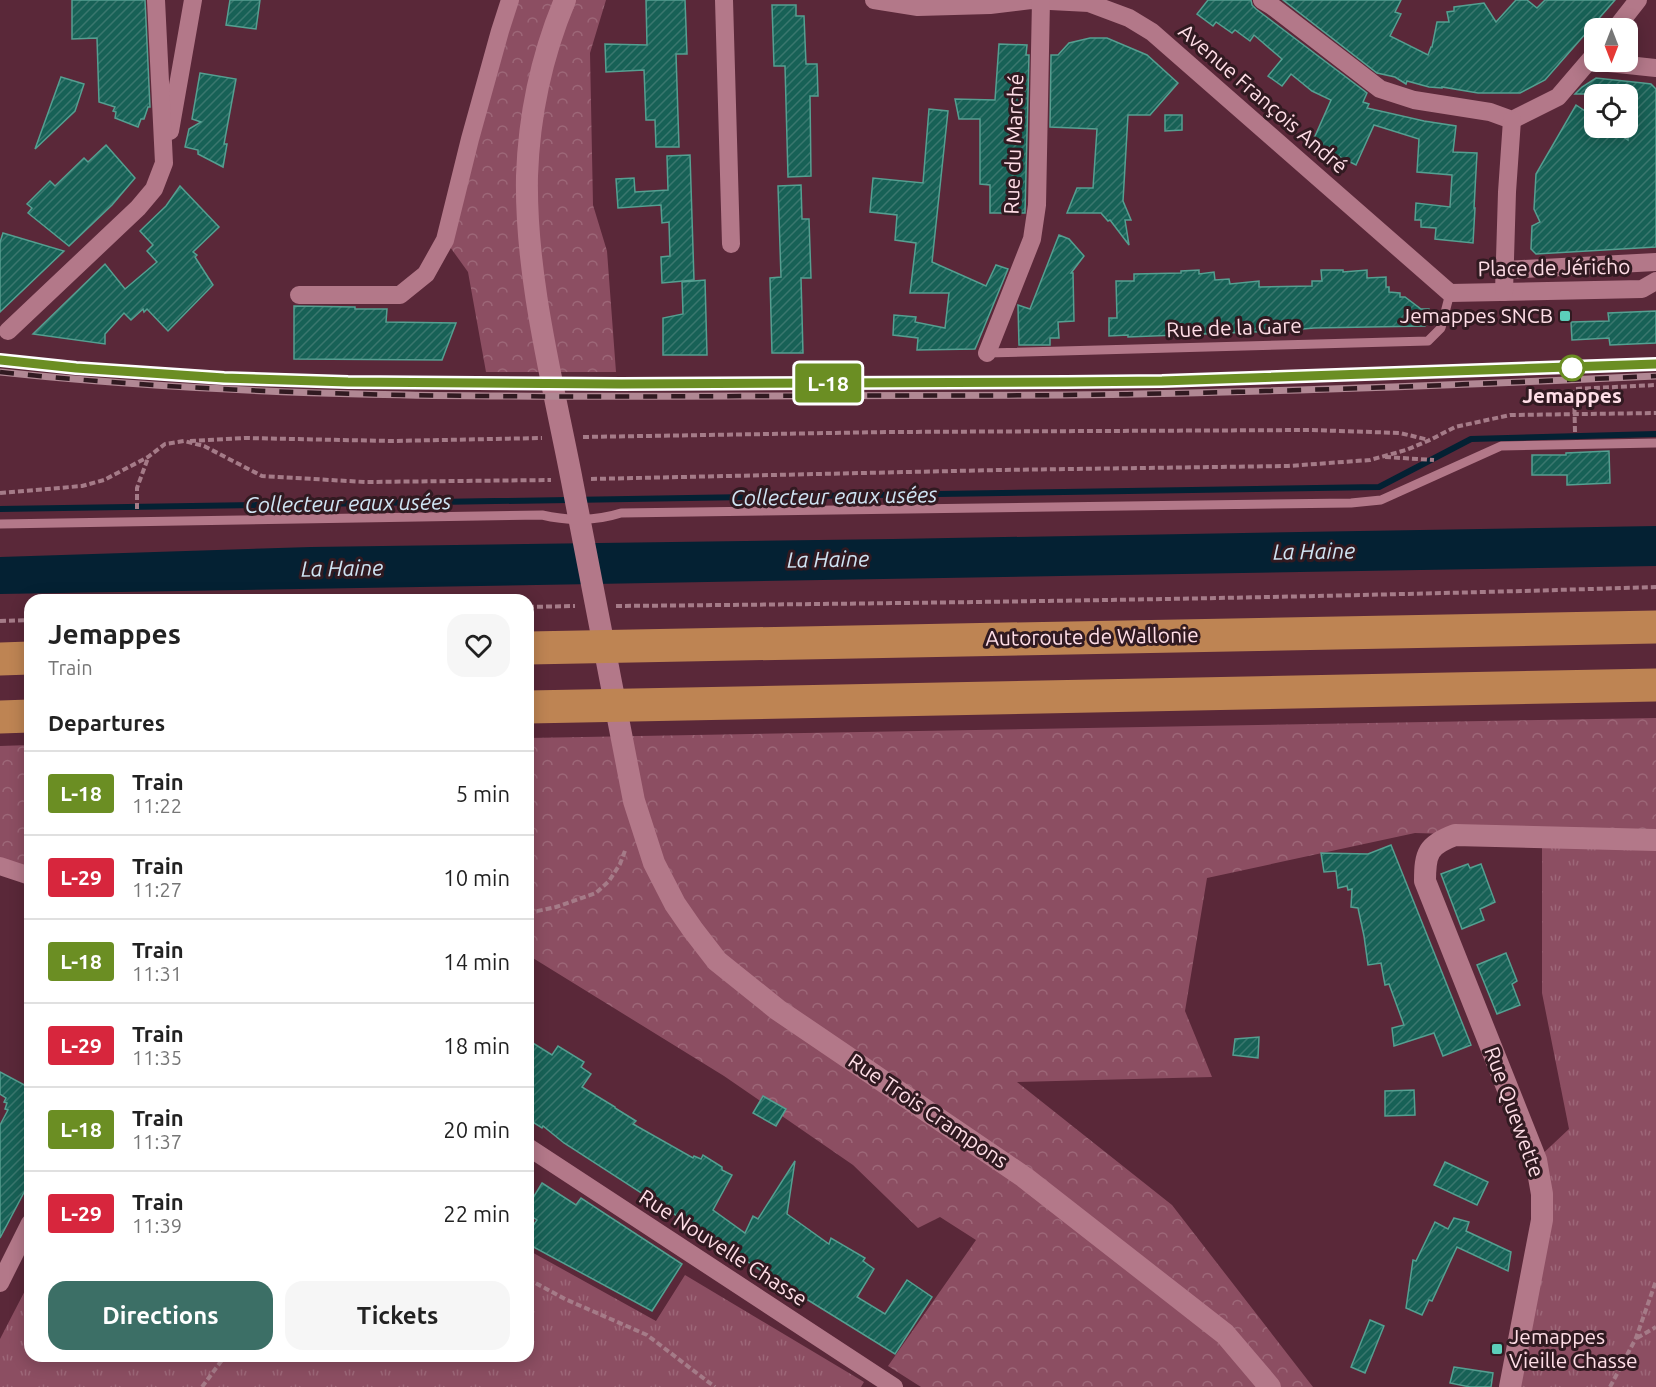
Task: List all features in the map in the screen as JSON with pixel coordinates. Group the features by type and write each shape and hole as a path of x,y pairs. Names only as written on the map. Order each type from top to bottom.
{"highway":[{"name":"Autoroute de Wallonie","path":"534,648 1656,627"},
{"path":"0,659 24,658"},
{"path":"534,707 1656,685"},
{"path":"0,717 24,716"}],"street":[{"path":"156,0 164,163"},
{"path":"4,331 138,208 154,189 164,163 193,0"},
{"path":"298,295 399,295 426,274 445,240 476,117 510,0"},
{"name":"Rue Trois Crampons","path":"565,0 556,20 540,74 531,127 527,176 529,224 540,315 636,809 654,863 675,904 717,962 778,1010 1024,1177 1225,1334 1270,1387"},
{"path":"724,0 731,244"},
{"name":"Avenue François André","path":"874,0 918,7 990,5 1031,0 1089,3 1129,18 1152,32 1450,293"},
{"name":"Rue du Marché","path":"987,353 1032,239 1037,206 1041,0"},
{"path":"1262,0 1380,88 1414,100 1490,112 1512,120 1558,97 1584,67"},
{"path":"1624,18 1638,0"},
{"path":"1638,65 1656,68"},
{"path":"1504,292 1506,192 1512,120"},
{"name":"Place de Jéricho","path":"1505,270 1656,262"},
{"name":"Place de Jéricho","path":"1450,293 1642,289 1656,281"},
{"name":"Rue Quewette","path":"1510,1387 1542,1220 1542,1194 1536,1160 1425,881 1425,864 1429,851 1439,841 1455,835 1656,840"},
{"path":"0,866 24,874"},
{"name":"Rue Nouvelle Chasse","path":"534,1151 894,1387"},
{"path":"0,1283 24,1235"}],"lane":[{"name":"Rue de la Gare","path":"987,353 1428,341 1441,328 1450,293"},
{"path":"0,524 542,515 569,519 605,518 621,513 1351,503 1381,500 1500,446 1656,443"}],"path":[{"path":"1575,413 1574,389 1656,385"},
{"path":"582,479 1288,466 1360,461 1382,456 1406,450 1455,427 1510,415 1656,413"},
{"path":"582,437 891,432 1310,430 1400,433 1430,440"},
{"path":"0,493 82,486 104,480 148,458 165,444 184,441 244,438 392,441 546,438"},
{"path":"184,441 204,446 262,476 365,482 558,480"},
{"path":"1382,456 1465,462"},
{"path":"136,522 137,488 148,458"},
{"path":"605,606 1387,595 1656,587"},
{"path":"534,607 581,606"},
{"path":"0,621 24,620"},
{"path":"534,912 556,907 596,893 609,881 620,864 636,809"},
{"path":"1610,1387 1636,1338 1656,1281"},
{"path":"534,1282 565,1299 647,1335 715,1387"},
{"path":"1636,1338 1656,1327"},
{"path":"202,1387 221,1362"}],"green space":[{"path":"510,0 606,0 590,53 593,205 607,251 616,372 486,372 468,272 445,240"},
{"path":"1656,718 1656,840 1415,833 1207,878 1185,1011 1212,1077 1017,1082 1172,1205 1313,1387 921,1387 888,1366 976,1240 940,1217 918,1228 853,1165 724,1076 534,959 534,738"},
{"path":"24,745 24,874 0,866 0,746"},
{"path":"1542,839 1656,843 1656,1387 1510,1387 1542,1220 1536,1160 1569,1129 1542,993"},
{"path":"534,1253 656,1321 685,1275 864,1382 861,1387 0,1387 0,1339 24,1293 24,1362 534,1362"}],"water":[{"name":"La Haine","path":"1656,526 1656,566 0,594 0,557 311,547"}],"building":[{"path":"72,0 145,0 150,107 138,127 115,118 116,112 113,111 115,107 99,102 97,38 72,39"},
{"path":"230,0 260,0 256,29 226,25"},
{"path":"646,0 685,0 687,54 676,54 679,147 656,147 655,120 646,120 644,70 606,72 605,44 647,45"},
{"path":"1208,0 1251,0 1256,9 1367,93 1363,102 1369,104 1367,108 1456,126 1453,152 1477,153 1473,243 1435,239 1436,228 1421,227 1421,220 1415,220 1416,203 1450,207 1452,175 1417,172 1419,139 1374,125 1356,165 1312,143 1331,100 1312,91 1291,74 1282,86 1268,76 1282,59 1254,35 1250,41 1235,30 1232,33 1216,22 1213,26 1197,14"},
{"path":"1283,0 1401,0 1395,12 1401,14 1390,36 1428,55 1437,22 1449,22 1447,12 1454,11 1454,7 1484,3 1496,22 1516,0 1527,0 1537,8 1545,0 1615,0 1599,18 1584,18 1584,35 1545,80 1520,93 1478,93 1429,87 1407,81 1406,84 1395,77 1377,73"},
{"path":"772,5 796,5 796,16 804,16 806,64 817,64 818,96 810,96 811,176 788,177 785,66 774,66"},
{"path":"1090,38 1107,38 1147,55 1178,83 1150,115 1128,115 1123,201 1131,220 1125,220 1129,245 1110,220 1108,221 1101,213 1067,213 1077,188 1093,188 1097,129 1050,127 1051,55 1058,55 1069,43"},
{"path":"999,44 1027,45 1026,55 1029,55 1025,213 990,213 990,185 980,184 980,119 959,119 955,99 995,100"},
{"path":"200,73 236,79 224,144 227,144 223,167 198,154 198,150 185,147 189,129 201,122 192,119"},
{"path":"61,77 84,84 75,111 35,149"},
{"path":"1596,78 1651,84 1656,89 1656,247 1536,254 1531,249 1532,226 1540,222 1534,209 1536,174 1576,105 1584,110 1584,138 1625,138 1628,140 1628,138 1638,138 1638,84 1587,84"},
{"path":"1584,86 1584,94 1575,94"},
{"path":"929,109 948,111 932,262 986,286 996,265 1008,269 975,349 917,350 918,338 893,335 894,315 916,317 915,322 945,328 949,293 910,293 916,243 895,240 897,215 870,212 873,178 923,183"},
{"path":"1165,115 1182,115 1182,130 1165,131"},
{"path":"106,145 135,178 112,205 69,246 28,213 32,208 27,204 50,181 55,186 84,158 88,162"},
{"path":"690,155 694,280 662,283 661,257 670,256 669,222 662,223 661,205 618,208 616,179 634,178 635,192 668,190 667,156"},
{"path":"801,185 802,219 809,219 811,278 801,278 803,353 772,353 770,278 781,277 778,186"},
{"path":"180,186 219,227 193,252 197,255 195,257 213,285 168,331 147,309 144,312 143,309 131,320 124,313 105,334 105,344 33,334 105,264 125,289 157,262 147,251 153,245 140,231 166,206"},
{"path":"3,233 64,251 0,312 0,242"},
{"path":"1059,235 1069,239 1084,256 1071,273 1073,273 1074,321 1058,322 1059,338 1050,338 1050,345 1019,345 1018,305 1030,309"},
{"path":"1199,270 1199,274 1214,272 1215,280 1229,279 1230,284 1259,281 1259,287 1312,286 1312,281 1322,281 1321,270 1343,270 1343,272 1367,270 1367,278 1386,277 1386,287 1389,287 1389,292 1400,293 1400,297 1405,297 1421,309 1429,309 1430,321 1425,326 1109,336 1109,318 1117,318 1116,281 1134,281 1134,274 1181,273 1181,271"},
{"path":"705,280 707,355 663,355 663,318 683,314 682,282"},
{"path":"294,306 387,309 386,322 456,323 442,360 294,359"},
{"path":"1656,311 1656,343 1610,345 1609,338 1572,340 1571,322 1609,321 1608,313"},
{"path":"1609,451 1610,483 1567,485 1567,475 1532,475 1532,455"},
{"path":"1391,845 1471,1045 1443,1056 1434,1033 1394,1046 1392,1028 1404,1025 1389,984 1385,985 1381,963 1368,965 1358,908 1351,907 1352,889 1348,890 1347,886 1338,888 1336,871 1324,872 1321,853 1368,854"},
{"path":"1468,864 1470,868 1481,864 1495,902 1480,909 1484,920 1462,929 1441,874"},
{"path":"1506,953 1517,981 1512,984 1520,1005 1497,1014 1477,965"},
{"path":"1259,1037 1258,1058 1233,1055 1235,1039"},
{"path":"534,1044 552,1055 558,1046 584,1062 581,1067 591,1074 582,1087 636,1121 633,1124 693,1158 694,1156 701,1159 703,1155 732,1175 713,1210 745,1233 753,1216 758,1219 795,1161 787,1214 829,1244 831,1238 865,1258 863,1261 874,1269 857,1297 885,1314 907,1280 932,1297 895,1354 564,1143 543,1126 542,1128 534,1123"},
{"path":"0,1072 24,1085 24,1192 0,1238 0,1125 8,1110 5,1109 6,1098 0,1094"},
{"path":"1414,1090 1415,1115 1385,1116 1385,1091"},
{"path":"763,1096 786,1109 776,1126 753,1113"},
{"path":"1445,1162 1488,1182 1477,1205 1434,1185"},
{"path":"542,1183 576,1205 581,1198 682,1264 652,1311 534,1247 534,1224 537,1220 534,1218 534,1196"},
{"path":"1454,1218 1469,1222 1466,1231 1511,1252 1508,1271 1457,1247 1432,1301 1429,1300 1422,1315 1406,1308 1413,1260 1416,1261 1435,1222 1448,1229"},
{"path":"1370,1320 1384,1326 1365,1373 1351,1367"},
{"path":"1454,1367 1493,1373 1491,1387 1470,1387 1450,1383"}],"waterway":[{"name":"Collecteur eaux usées","path":"0,509 1379,487 1471,439 1656,434"}],"railway":[{"path":"0,360 94,369 283,380 472,384 1213,380 1656,364"},
{"path":"0,372 95,381 286,392 478,396 1139,394 1656,376"}],"train":[{"name":"L-18","path":"0,360 76,368 224,378 348,382 621,384 1162,381 1656,364"}],"place":[{"name":"Jemappes SNCB","path":"1565,316"},
{"name":"Jemappes","path":"1572,368"},
{"name":"Jemappes Vieille Chasse","path":"1497,1349"}]}
